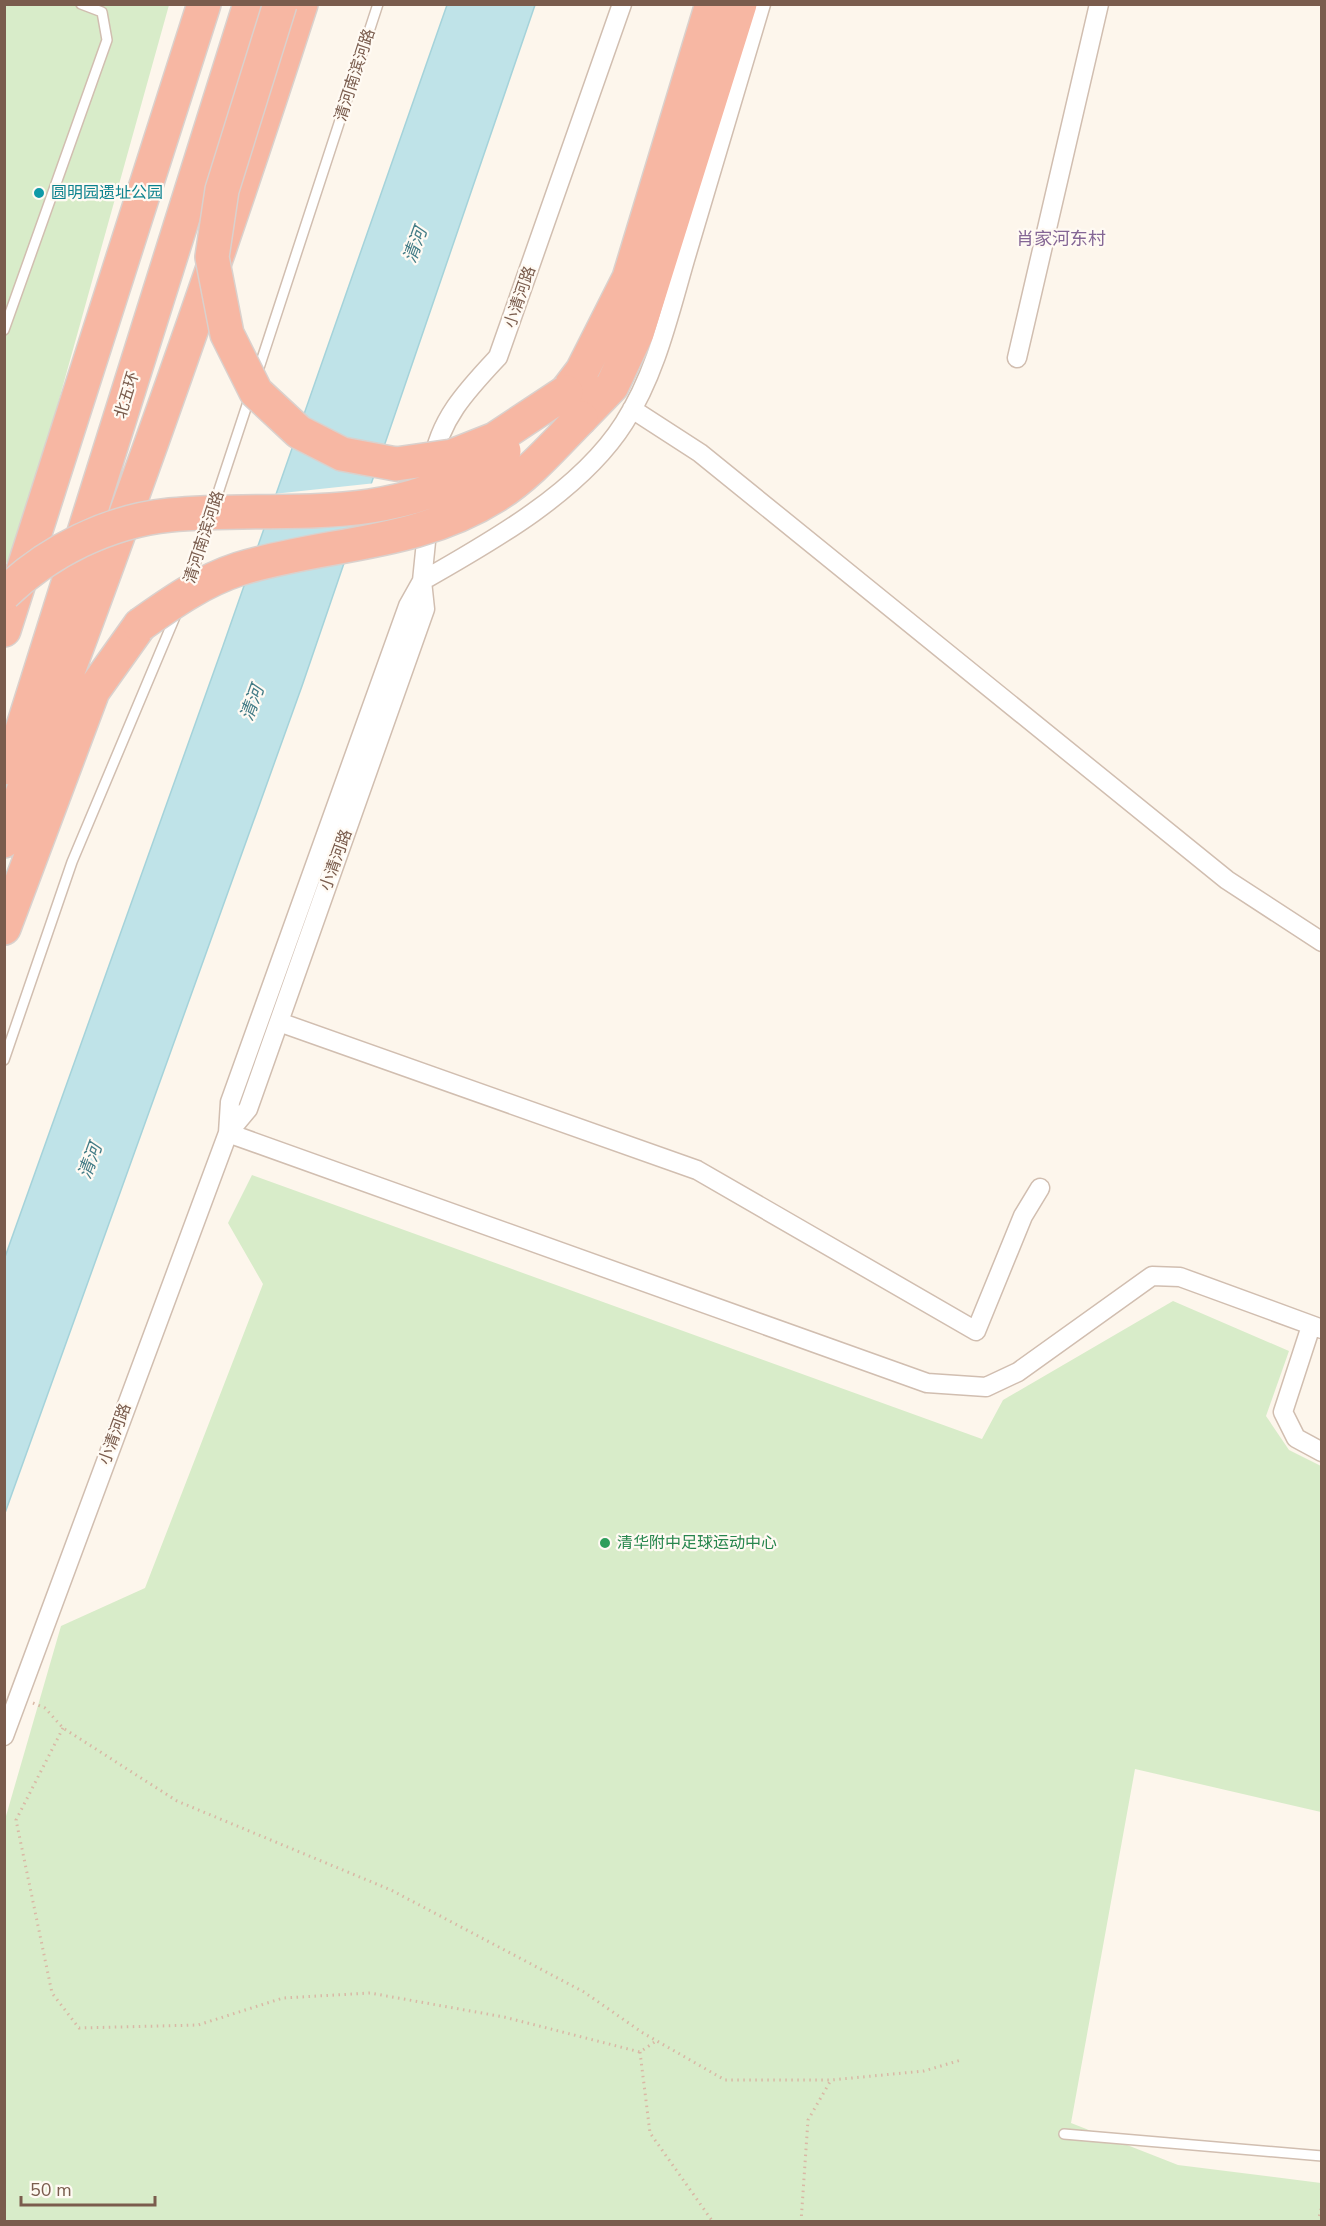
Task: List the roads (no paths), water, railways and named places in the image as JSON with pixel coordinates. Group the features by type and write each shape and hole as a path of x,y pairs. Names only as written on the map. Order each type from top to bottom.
{"highway":[{"path":"148,182 195,4"},
{"path":"4,630 204,4"},
{"name":"北五环","path":"4,786 250,4"},
{"path":"280,4 222,189 212,257 227,334 256,392 299,432 342,454 396,464 452,456 495,439 566,392"},
{"path":"4,841 105,575 197,318 301,4"},
{"path":"4,594 60,550 114,528 168,515 341,510 395,503 447,487 502,454 566,392 582,371 629,278 712,4"},
{"path":"4,928 93,691 140,625 186,592 238,569 389,540 443,521 497,495 541,458 612,386 637,333 740,4"}],"street":[{"name":"小清河路","path":"228,1133 248,1109 425,609 422,581 435,448 460,398 498,357 622,4"},
{"path":"422,581 499,537 559,492 597,456 624,424 657,354 761,4"},
{"path":"1017,358 1099,4"},
{"path":"632,410 700,453 1227,880 1322,942"},
{"name":"小清河路","path":"4,1736 228,1133 230,1102 408,606 422,581"},
{"path":"279,1022 697,1170 976,1330 1023,1216 1040,1188"},
{"path":"228,1133 927,1383 986,1388 1018,1372 1152,1276 1180,1277 1316,1328 1283,1412 1296,1438 1322,1452"}],"lane":[{"path":"4,330 107,40 102,12 81,4"},
{"name":"清河南滨河路","path":"4,1060 72,862 146,692 189,582 378,4"},
{"path":"1064,2134 1322,2156"}],"water":[{"name":"清河","path":"447,5 535,5 302,686 5,1513 5,1257 223,646"}],"place":[{"name":"圆明园遗址公园","path":"39,193"},
{"name":"清华附中足球运动中心","path":"605,1543"}],"district":[{"name":"肖家河东村","path":"1061,239"}]}
